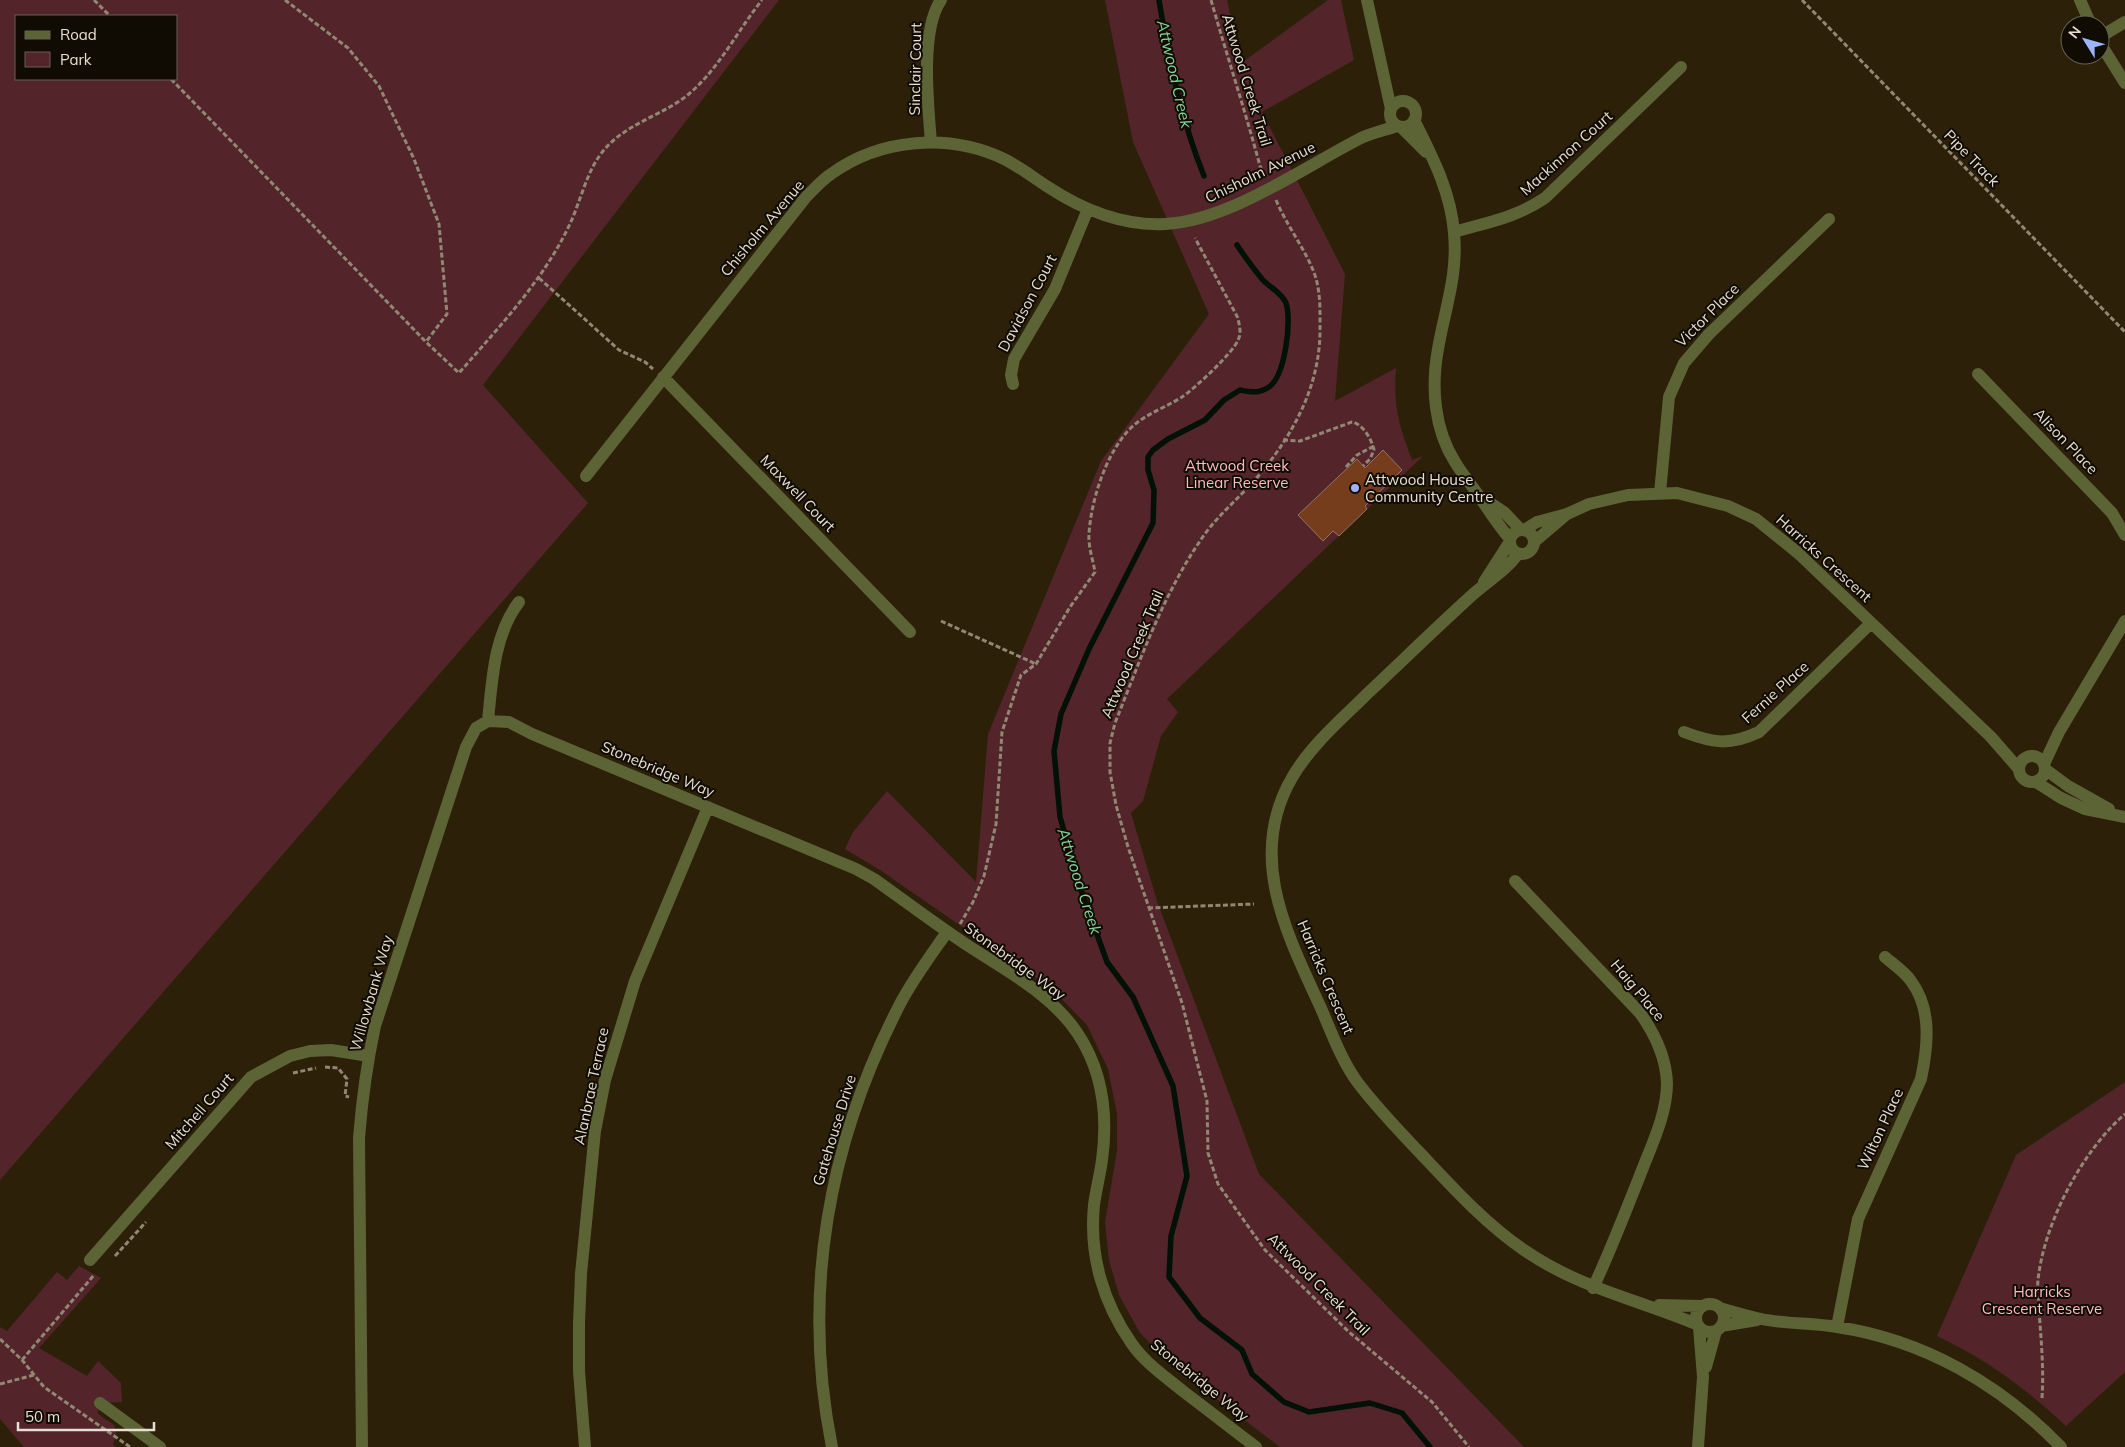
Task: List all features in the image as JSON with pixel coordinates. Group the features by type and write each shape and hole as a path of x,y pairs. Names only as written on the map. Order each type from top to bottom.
{"street":[{"name":"Sinclair Court","path":"931,142 928,37 931,18 941,0"},
{"path":"1366,0 1383,65 1392,121 1434,161"},
{"path":"2080,0 2087,15"},
{"path":"2110,31 2125,22"},
{"path":"2110,58 2125,83"},
{"path":"1383,65 1404,102"},
{"name":"Mackinnon Court","path":"1454,232 1496,222 1525,212 1546,198 1681,67"},
{"path":"1390,111 1396,103 1404,102 1411,104 1415,110 1414,120 1434,161 1446,192 1454,232 1455,266 1452,290 1438,348 1434,394 1443,439 1454,461 1509,541 1512,550 1518,554 1529,552 1534,542 1531,534 1479,496"},
{"name":"Chisholm Avenue","path":"1364,137 1390,111"},
{"path":"1399,127 1409,126 1414,120"},
{"name":"Chisholm Avenue","path":"586,476 806,197 831,174 858,158 888,149 931,142 981,150 1004,159 1072,202 1088,209 1118,219 1141,223 1186,222 1217,212 1364,137 1399,127"},
{"name":"Davidson Court","path":"1013,384 1011,375 1014,359 1055,289 1088,209"},
{"name":"Victor Place","path":"1660,493 1669,397 1684,362 1709,334 1829,219"},
{"name":"Alison Place","path":"1978,374 2112,513 2125,535"},
{"name":"Maxwell Court","path":"663,377 910,632"},
{"name":"Harricks Crescent","path":"1523,530 1536,522 1567,514 1589,504 1610,498 1660,493 1696,496 1728,506 1756,519 1798,553 1990,737 2018,768 2024,780 2036,782 2061,798 2085,809 2123,817"},
{"name":"Harricks Crescent","path":"1534,542 1567,514"},
{"path":"1509,541 1514,533 1523,530"},
{"name":"Harricks Crescent","path":"1480,588 1509,541"},
{"name":"Harricks Crescent","path":"1518,554 1495,578 1480,588 1331,729 1306,756 1292,778 1280,806 1273,836 1272,866 1275,893 1281,916 1313,991 1342,1056 1356,1080 1387,1118 1454,1189 1501,1232 1556,1271 1593,1288 1649,1305 1698,1325"},
{"path":"488,721 501,638 507,620 519,602"},
{"path":"2018,768 2038,762 2059,732 2125,621"},
{"name":"Fernie Place","path":"1684,732 1708,742 1743,740 1759,732 1872,623"},
{"name":"Stonebridge Way","path":"488,721 509,722 532,734 856,869 874,879 1051,1004 1078,1033 1092,1062 1104,1105 1105,1132 1094,1205 1093,1238 1097,1270 1105,1296 1128,1339 1147,1361 1256,1447"},
{"name":"Willowbank Way","path":"362,1447 359,1138 362,1099 369,1056 381,1009 466,747 476,728 488,721"},
{"name":"Harricks Crescent","path":"1990,737 2038,762 2086,797 2123,817"},
{"path":"2036,782 2043,777 2038,762"},
{"name":"Alanbrae Terrace","path":"586,1447 579,1371 579,1323 595,1131 605,1080 635,981 708,807"},
{"name":"Haig Place","path":"1515,881 1640,1013 1653,1031 1662,1053 1667,1083 1664,1109 1615,1240 1593,1288"},
{"name":"Gatehouse Drive","path":"832,1447 821,1376 819,1320 822,1257 827,1213 838,1162 852,1115 872,1061 900,1003 950,934"},
{"name":"Wilton Place","path":"1837,1327 1858,1219 1921,1079 1926,1058 1926,1013 1920,995 1910,979 1885,957"},
{"name":"Mitchell Court","path":"90,1260 251,1077 290,1056 310,1050 331,1050 369,1056"},
{"path":"1698,1447 1703,1377 1696,1314 1700,1306 1709,1303 1720,1308 1762,1319 1837,1327 1896,1341 1928,1352 1984,1382 2026,1414 2061,1447"},
{"name":"Harricks Crescent","path":"1649,1305 1700,1306"},
{"path":"1703,1377 1724,1317 1720,1308"},
{"path":"1698,1325 1706,1332 1762,1319"},
{"path":"100,1403 160,1447"}],"path":[{"path":"94,0 109,15"},
{"path":"285,0 348,48 379,86 414,160 439,224 447,314 426,342"},
{"path":"172,80 426,342 459,373 528,294 539,278 568,227 600,155 624,130 690,93 713,68 762,0"},
{"name":"Attwood Creek Trail","path":"1211,0 1229,65 1240,91 1260,166 1313,271 1320,304 1320,355 1315,378 1305,405 1283,440 1261,473 1200,540 1164,603 1114,723 1110,743 1110,762 1115,797 1128,848 1182,1003 1207,1101 1208,1153 1218,1184 1265,1250 1350,1332 1432,1402 1469,1447"},
{"name":"Pipe Track","path":"1802,0 2125,332"},
{"path":"950,934 973,902 984,876 996,824 1002,732 1021,675 1036,664 1070,607 1095,572 1089,536 1092,516 1112,452 1128,431 1147,415 1183,396 1239,340 1238,318 1195,238"},
{"path":"539,278 619,350 645,362 663,377"},
{"path":"1283,440 1300,441 1352,422 1361,427 1374,446 1373,455 1363,466"},
{"path":"1346,467 1356,455 1374,446"},
{"path":"941,621 1036,664"},
{"path":"1148,908 1254,904"},
{"path":"287,1076 313,1068 338,1068 347,1079 345,1096 362,1099"},
{"path":"2042,1398 2044,1373 2038,1280 2052,1223 2070,1182 2109,1128 2125,1114"},
{"path":"108,1262 120,1253 150,1218"},
{"path":"22,1360 97,1272"},
{"path":"0,1339 22,1360 44,1387 130,1447"},
{"path":"0,1384 34,1375"}],"green space":[{"path":"0,0 779,0 483,385 588,503 0,1180"},
{"name":"Attwood Creek Linear Reserve","path":"1105,0 1227,0 1240,64 1328,0 1341,0 1354,60 1262,112 1345,274 1335,401 1396,368 1396,405 1404,436 1412,460 1423,456 1167,699 1178,712 1161,736 1143,801 1131,813 1157,901 1259,1174 1524,1447 1280,1447 1171,1364 1140,1333 1119,1295 1109,1260 1105,1222 1117,1151 1117,1114 1108,1069 1087,1025 1052,989 880,870 845,849 853,832 887,791 976,882 988,734 1101,461 1209,314 1133,142"},
{"name":"Harricks Crescent Reserve","path":"2125,1082 2125,1372 2066,1426 2036,1399 2005,1376 1956,1345 1937,1336 2016,1155"},
{"path":"79,1266 101,1278 39,1348 87,1376 98,1361 121,1383 122,1402 103,1403 97,1413 114,1425 116,1433 113,1445 116,1447 24,1447 0,1419 0,1327 7,1331 57,1272 67,1280"}],"building":[{"name":"Attwood House Community Centre","path":"1383,450 1402,470 1365,506 1367,509 1339,536 1333,531 1323,541 1298,515 1357,459 1365,468"}],"waterway":[{"name":"Attwood Creek","path":"1159,0 1177,89 1189,133 1204,176"},
{"name":"Attwood Creek","path":"1237,245 1262,279 1282,296 1286,303 1288,322 1283,360 1275,381 1269,387 1258,392 1240,390 1224,400 1205,420 1168,439 1153,450 1148,457 1148,470 1154,490 1153,523 1089,649 1061,714 1054,751 1060,817 1081,890 1107,962 1133,997 1173,1086 1187,1176 1171,1236 1169,1277 1200,1318 1242,1350 1252,1374 1284,1402 1309,1412 1370,1403 1402,1413 1430,1447"}],"place":[{"name":"Attwood House Community Centre","path":"1355,488"}]}
